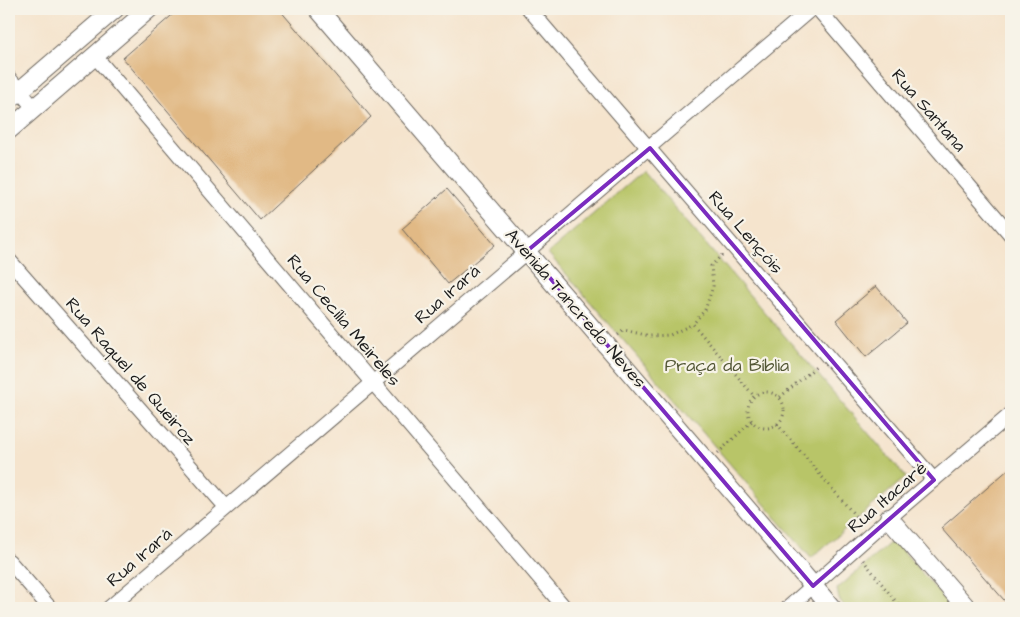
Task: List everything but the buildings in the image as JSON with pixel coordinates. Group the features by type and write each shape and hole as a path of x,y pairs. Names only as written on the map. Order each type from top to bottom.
{"street":[{"path":"34,108 12,89 115,9"},
{"path":"9,130 149,9"},
{"name":"Avenida Tancredo Neves","path":"318,9 832,608"},
{"name":"Rua Lençóis","path":"530,9 934,480"},
{"name":"Rua Irará","path":"109,608 811,9"},
{"name":"Rua Santana","path":"818,9 1011,235"},
{"name":"Rua Cecília Meireles","path":"94,55 565,608"},
{"name":"Rua Raquel de Queiroz","path":"9,260 226,507"},
{"name":"Rua Itacaré","path":"788,608 889,518 1011,414"},
{"path":"889,518 967,608"},
{"path":"9,561 50,608"}],"path":[{"path":"608,346 624,330 650,336 670,335 693,324 705,310 713,286 711,266 733,246"},
{"path":"693,324 754,396"},
{"path":"780,397 828,356"},
{"path":"764,391 780,397 784,409 781,420 777,424 767,428 752,422 748,411 750,400 754,396 764,391"},
{"path":"707,462 752,422"},
{"path":"777,424 871,535"},
{"path":"855,549 901,608"}],"highlighted area":[{"path":"650,148 934,480 813,586 527,251"}],"green space":[{"name":"Praça da Bíblia","path":"643,171 906,477 811,558 548,253"},
{"path":"891,542 898,545 952,608 846,608 839,599 837,589"}]}
